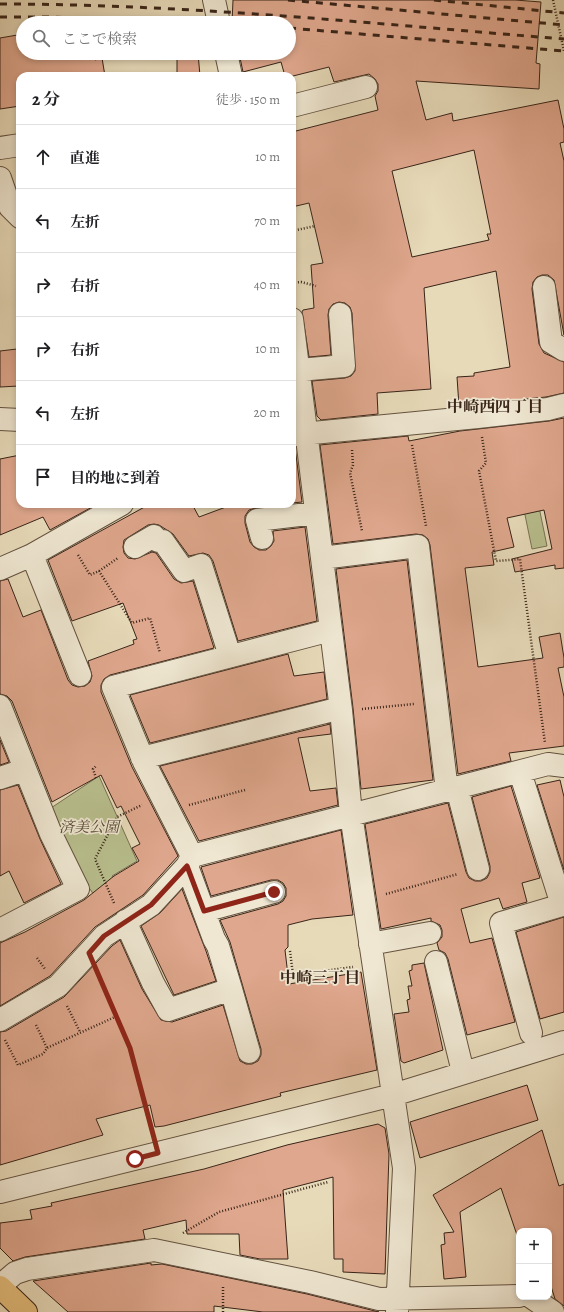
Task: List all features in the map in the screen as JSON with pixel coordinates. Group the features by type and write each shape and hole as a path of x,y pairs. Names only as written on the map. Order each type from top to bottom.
{"main road":[{"path":"0,1287 26,1312"}],"street":[{"path":"214,0 217,16"},
{"path":"228,60 231,72"},
{"path":"296,105 366,87"},
{"path":"0,148 16,146"},
{"path":"0,178 10,207 16,213"},
{"path":"544,287 551,342 564,350"},
{"path":"299,370 344,366 340,314"},
{"path":"296,349 299,370 299,434 316,513 341,710 351,814 404,1168 397,1305"},
{"path":"299,434 350,430 408,422 525,412 564,405"},
{"path":"0,419 16,420"},
{"path":"0,569 32,555 115,508"},
{"path":"262,538 257,520 316,513"},
{"path":"135,547 154,536 158,541 163,541 184,572 201,565 230,656"},
{"path":"322,558 418,546 437,701 452,790 478,869"},
{"path":"32,555 80,675"},
{"path":"249,1052 218,946 204,911 189,861 164,803 142,758 113,687 331,630"},
{"path":"0,706 24,770 51,834 78,889 0,930"},
{"path":"142,758 332,710 341,710"},
{"path":"2,1029 26,1006 58,986 104,936 151,905 189,861 351,814 520,772 556,765"},
{"path":"0,778 24,770"},
{"path":"520,772 562,905 501,923 531,1033"},
{"path":"204,911 274,892"},
{"path":"125,921 153,983 168,1010 231,989"},
{"path":"372,954 430,933"},
{"path":"436,962 462,1072"},
{"path":"0,1192 393,1095 462,1072 564,1042"},
{"path":"0,1287 15,1273 27,1269 154,1250 310,1282 379,1299 397,1305 516,1296"},
{"path":"535,1300 553,1312"}],"path":[{"path":"553,0 564,51"},
{"path":"296,230 315,226"},
{"path":"296,283 301,282 316,286"},
{"path":"408,422 428,538 418,546"},
{"path":"350,430 353,465 350,473 367,552"},
{"path":"486,463 479,471 496,561 520,559 556,765"},
{"path":"66,536 90,575 99,570 132,623 150,618 166,674"},
{"path":"341,710 437,701"},
{"path":"96,766 93,769 96,778"},
{"path":"125,921 119,915 95,859 117,817 164,803 245,790"},
{"path":"364,900 478,869"},
{"path":"290,950 293,975 372,954"},
{"path":"89,953 130,1048 158,1153"},
{"path":"58,986 80,1032"},
{"path":"26,1006 47,1048"},
{"path":"2,1029 18,1066 43,1054 47,1048 117,1016"},
{"path":"154,1250 219,1212 328,1182"}],"green space":[{"path":"531,468 547,546 532,549 516,471"},
{"name":"済美公園","path":"99,776 137,861 112,876 133,908 112,923 90,889 83,887 48,810"}],"building":[{"path":"233,0 515,0 541,2 536,63 540,64 539,89 416,81 426,120 452,113 453,121 558,100 564,129 564,142 560,143 564,161 564,335 554,280 548,275 537,277 533,282 532,289 539,344 544,353 564,362 564,393 546,397 459,406 457,377 474,376 474,373 510,367 496,271 424,288 431,389 377,393 378,414 321,420 317,416 312,381 345,378 351,376 355,371 352,313 350,307 345,303 339,302 333,304 329,309 328,315 331,355 309,357 302,312 303,310 314,308 311,265 323,263 309,203 296,206 296,131 378,110 375,96 378,91 378,84 369,74 334,82 329,67 296,75 296,72 284,72 281,62 243,72 240,60 296,60 296,16 232,16","holes":["474,150 491,234 487,234 489,240 412,257 392,171"]},
{"path":"16,35 16,60 102,60 104,72 16,72 16,107 0,109 0,38"},
{"path":"177,60 199,60 200,72 177,72"},
{"path":"16,349 16,386 0,387 0,351"},
{"path":"564,418 564,568 555,569 555,565 515,572 512,559 552,549 544,510 507,518 514,547 492,552 494,565 465,568 478,667 543,658 539,637 560,633 564,667 558,668 564,697 564,746 509,753 511,761 458,774 430,545 428,539 423,535 416,534 333,544 320,445 408,436 409,441 460,431"},
{"path":"296,455 302,502 296,503"},
{"path":"16,456 16,508 90,508 50,530 43,517 0,535 0,459"},
{"path":"143,508 194,508 199,517 223,508 256,508 249,510 245,516 245,523 250,542 259,550 266,550 271,546 274,541 273,531 305,527 317,621 238,641 213,561 209,555 203,553 189,556 173,534 159,525 154,524 148,525 124,540 124,553 128,558 135,559 152,552 156,553 174,579 181,583 193,581 214,648 110,675 104,679 101,685 101,692 132,767 178,856 143,895 95,927 50,976 0,1006 0,943 25,932 84,900 114,876 139,861 132,848 140,844 121,806 117,808 101,775 52,802 12,701 7,696 0,694 0,581 8,579 23,617 41,610 68,680 72,685 78,687 85,686 90,682 92,676 88,661 134,644 133,640 137,639 123,603 72,621 48,560"},
{"path":"407,560 433,780 361,789 336,569"},
{"path":"288,654 294,676 324,672 327,699 150,743 130,695"},
{"path":"330,724 331,734 298,738 310,791 336,788 338,805 199,841 160,766"},
{"path":"0,740 9,762 0,765"},
{"path":"560,780 564,797 564,870 537,785"},
{"path":"18,785 40,839 61,884 24,903 9,871 0,876 0,790"},
{"path":"511,786 540,878 522,883 527,902 503,909 499,898 461,909 470,943 492,938 515,1022 467,1035 448,959 445,953 439,950 437,943 442,937 440,925 431,921 431,918 381,929 365,824 448,803 466,872 469,878 475,881 481,881 487,878 490,872 490,866 472,797"},
{"path":"341,830 353,915 312,919 288,925 288,947 285,950 289,984 361,972 377,1070 280,1093 281,1096 164,1126 155,1127 150,1105 96,1119 103,1135 0,1165 0,1032 6,1031 64,997 112,946 120,940 142,989 161,1020 172,1022 223,1005 240,1061 246,1064 252,1064 258,1061 261,1055 261,1049 230,942 220,920 278,904 283,901 286,896 286,888 283,883 278,880 271,880 211,896 201,867"},
{"path":"182,889 216,981 174,995 141,926 160,913"},
{"path":"564,917 564,1012 540,1019 516,932"},
{"path":"424,963 443,1050 404,1063 401,1061 394,1014 409,1012 407,1000 410,999 408,986 412,986 409,971 412,970 412,965"},
{"path":"527,1085 538,1120 420,1158 410,1122"},
{"path":"378,1124 385,1128 389,1154 385,1274 343,1272 343,1259 334,1259 333,1177 283,1190 288,1259 260,1259 240,1255 239,1234 187,1234 186,1220 143,1230 145,1239 25,1257 13,1261 0,1248 0,1223 32,1219 30,1210 52,1206 51,1203 204,1169 287,1145"},
{"path":"542,1130 559,1186 564,1184 564,1306 555,1299 552,1290 552,1228 516,1228 516,1232 501,1188 460,1212 466,1277 444,1279 441,1245 445,1244 444,1233 454,1232 433,1195"},
{"path":"151,1263 151,1265 162,1264 307,1294 379,1312 263,1312 214,1306 214,1312 68,1312 33,1281"}],"railway":[{"path":"288,0 564,25"},
{"path":"434,0 564,13"},
{"path":"0,4 141,7 282,16"},
{"path":"0,17 16,17"},
{"path":"296,17 564,39"},
{"path":"296,29 564,51"}],"district":[{"name":"中崎西四丁目","path":"495,406"},
{"name":"中崎三丁目","path":"320,977"}],"route":[{"path":"135,1159 158,1153 130,1048 89,953 104,936 151,905 187,866 204,911 274,892"}]}
